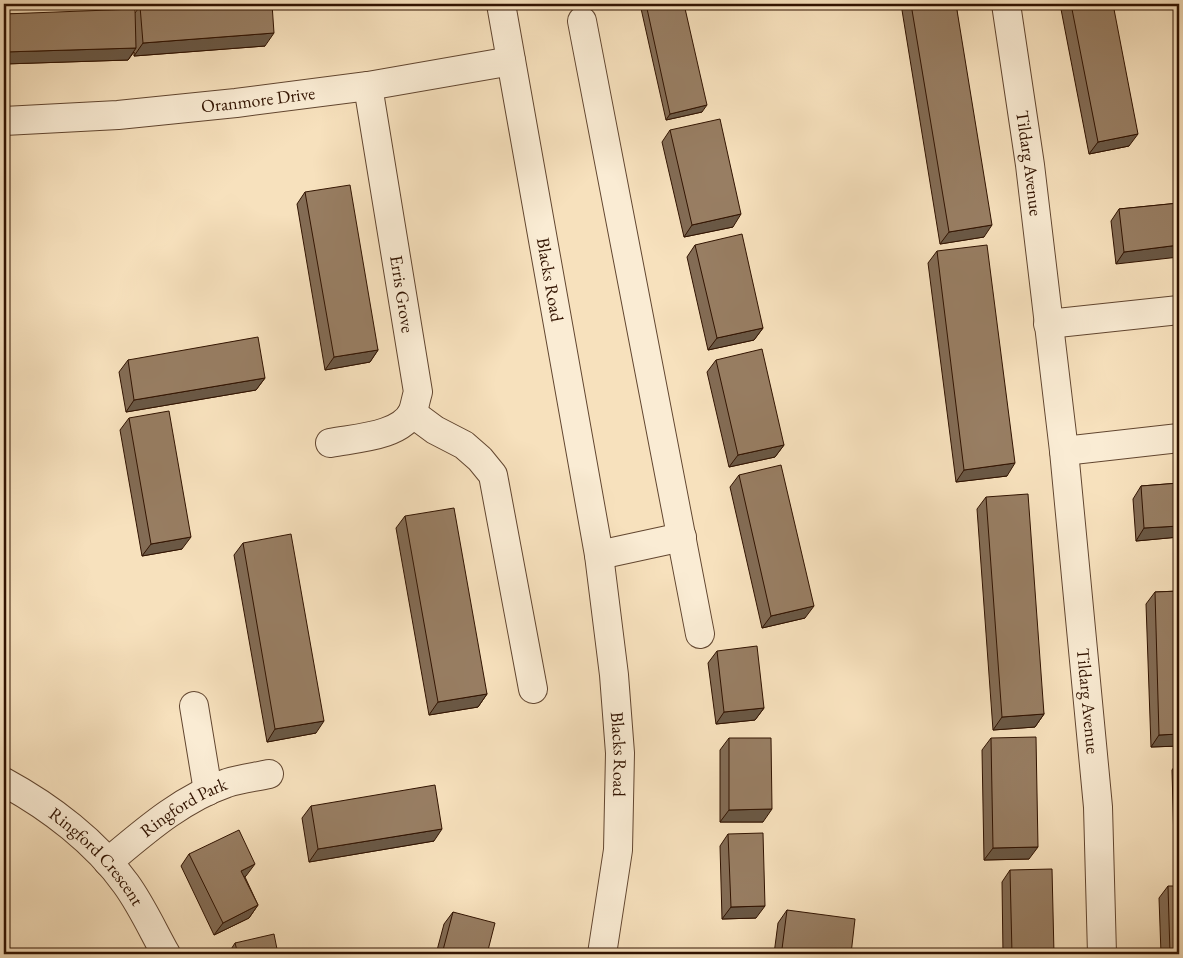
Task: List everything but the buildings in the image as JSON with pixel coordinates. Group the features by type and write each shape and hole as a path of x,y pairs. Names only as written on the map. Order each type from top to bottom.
{"street":[{"name":"Blacks Road","path":"501,4 599,554 614,675 620,753 618,850 602,954"},
{"name":"Tildarg Avenue","path":"1006,4 1030,165 1064,451 1098,807 1102,954"},
{"path":"582,21 700,634"},
{"name":"Oranmore Drive","path":"4,120 118,115 236,103 368,86 511,61"},
{"name":"Erris Grove","path":"368,86 418,392 412,413"},
{"path":"1048,324 1179,310"},
{"path":"330,443 387,432 402,423 412,413 435,430 464,445 480,458 494,475 533,689"},
{"path":"1064,451 1179,438"},
{"path":"599,554 682,537"},
{"path":"194,706 208,791"},
{"name":"Ringford Park","path":"108,862 169,813 208,791 228,783 269,774"},
{"name":"Ringford Crescent","path":"4,782 52,812 108,862 127,885 166,954"}]}
